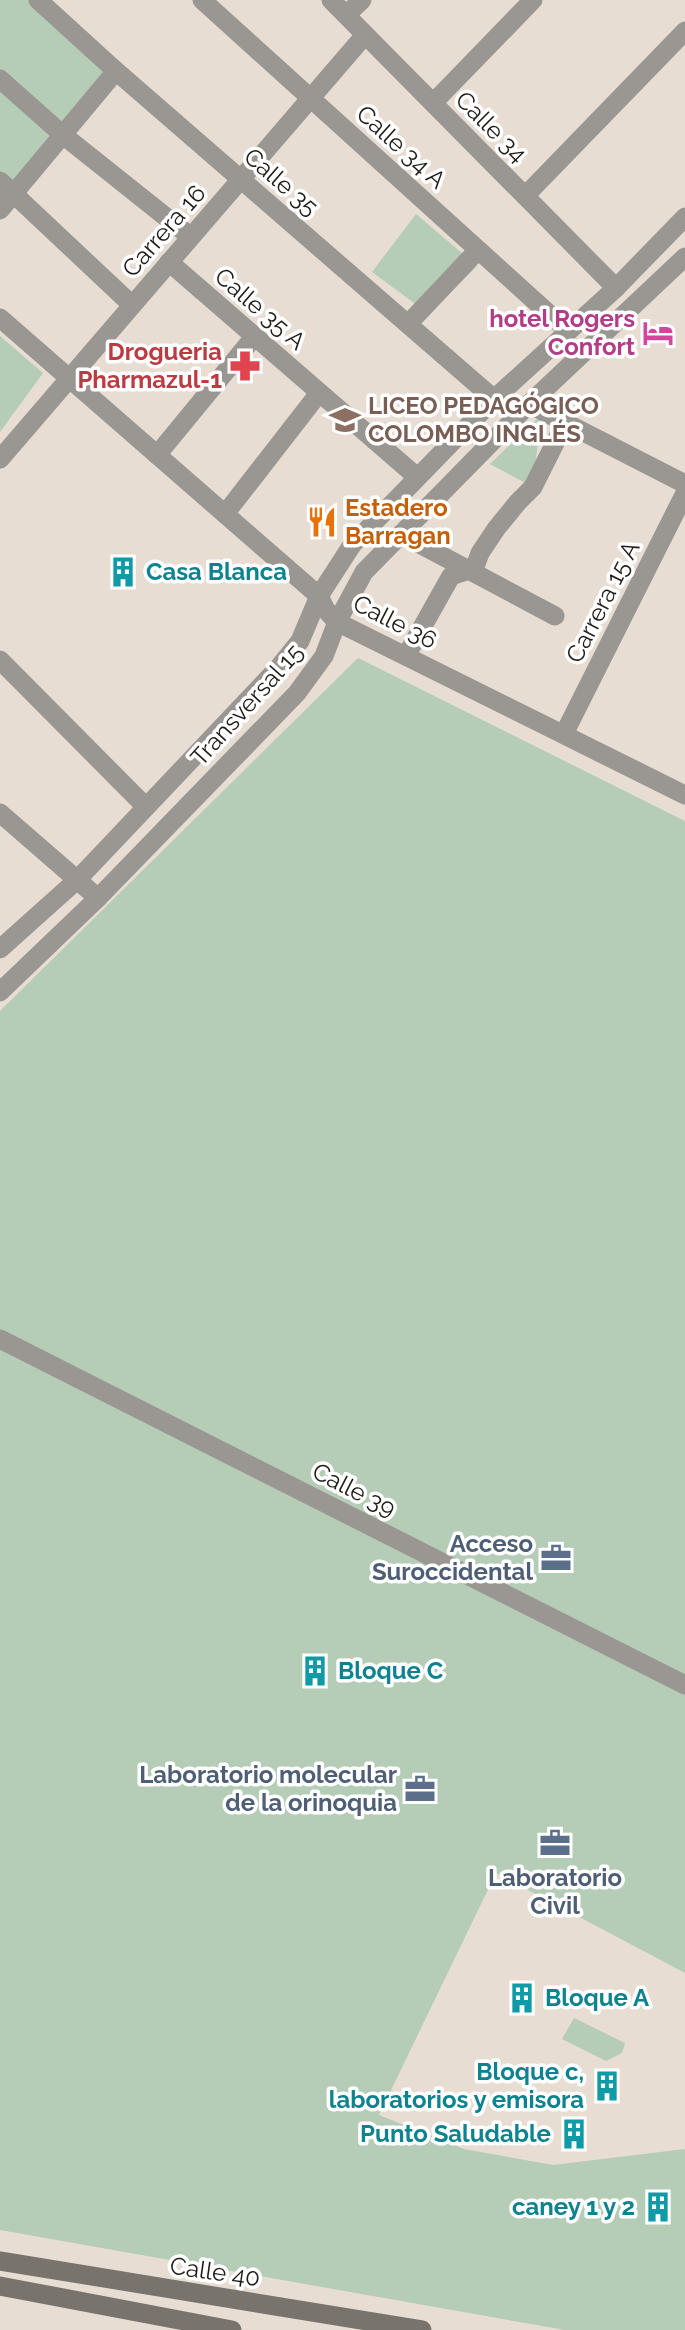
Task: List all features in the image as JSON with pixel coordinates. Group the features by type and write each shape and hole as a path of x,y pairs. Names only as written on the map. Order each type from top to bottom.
{"main road":[{"name":"Calle 40","path":"0,2261 422,2330"},
{"path":"0,2286 232,2330"}],"street":[{"name":"Calle 35","path":"38,0 494,399"},
{"name":"Calle 34 A","path":"202,0 568,331"},
{"name":"Calle 34","path":"331,0 616,288"},
{"path":"346,15 362,0"},
{"path":"433,103 533,0"},
{"path":"525,196 685,31"},
{"name":"Carrera 16","path":"0,459 365,35"},
{"path":"0,210 6,188 63,135 116,71"},
{"path":"0,79 63,135 191,237"},
{"path":"6,188 132,305"},
{"name":"Transversal 15","path":"0,949 76,880 279,667 300,641 319,596 352,545 494,399 616,288 685,217"},
{"path":"408,324 478,250"},
{"name":"Transversal 15","path":"0,992 99,898 297,693 324,656 337,622 364,572 529,404 685,257"},
{"name":"Calle 35 A","path":"169,262 418,477"},
{"name":"Calle 36","path":"0,318 319,596 326,610 337,622 685,795"},
{"path":"157,455 254,337"},
{"path":"225,514 319,393"},
{"path":"529,404 685,484"},
{"path":"406,656 451,576 476,564 480,553 502,522 533,487 565,423"},
{"name":"Carrera 15 A","path":"564,734 685,493"},
{"path":"401,534 555,616"},
{"path":"0,660 146,807"},
{"path":"0,813 99,898"},
{"name":"Calle 39","path":"0,1339 685,1685"}],"green space":[{"path":"0,0 39,0 113,63 0,198"},
{"path":"416,214 477,266 429,314 372,272"},
{"path":"0,336 43,373 0,432"},
{"path":"541,415 533,487 490,464"},
{"path":"358,658 685,821 685,1973 496,1873 379,2115 464,2149 553,2165 685,2149 685,2330 565,2330 0,2230 0,1011"},
{"path":"574,2018 625,2043 622,2053 606,2061 562,2039"}],"place":[{"name":"hotel Rogers Confort","path":"658,333"},
{"name":"Drogueria Pharmazul-1","path":"245,366"},
{"name":"LICEO PEDAGÓGICO COLOMBO INGLÉS","path":"345,420"},
{"name":"Estadero Barragan","path":"322,522"},
{"name":"Casa Blanca","path":"123,572"},
{"name":"Acceso Suroccidental","path":"556,1558"},
{"name":"Bloque C","path":"315,1671"},
{"name":"Laboratorio molecular de la orinoquia","path":"420,1789"},
{"name":"Laboratorio Civil","path":"555,1843"},
{"name":"Bloque A","path":"522,1998"},
{"name":"Bloque c, laboratorios y emisora","path":"607,2086"},
{"name":"Punto Saludable","path":"574,2134"},
{"name":"caney 1 y 2","path":"658,2207"}]}
